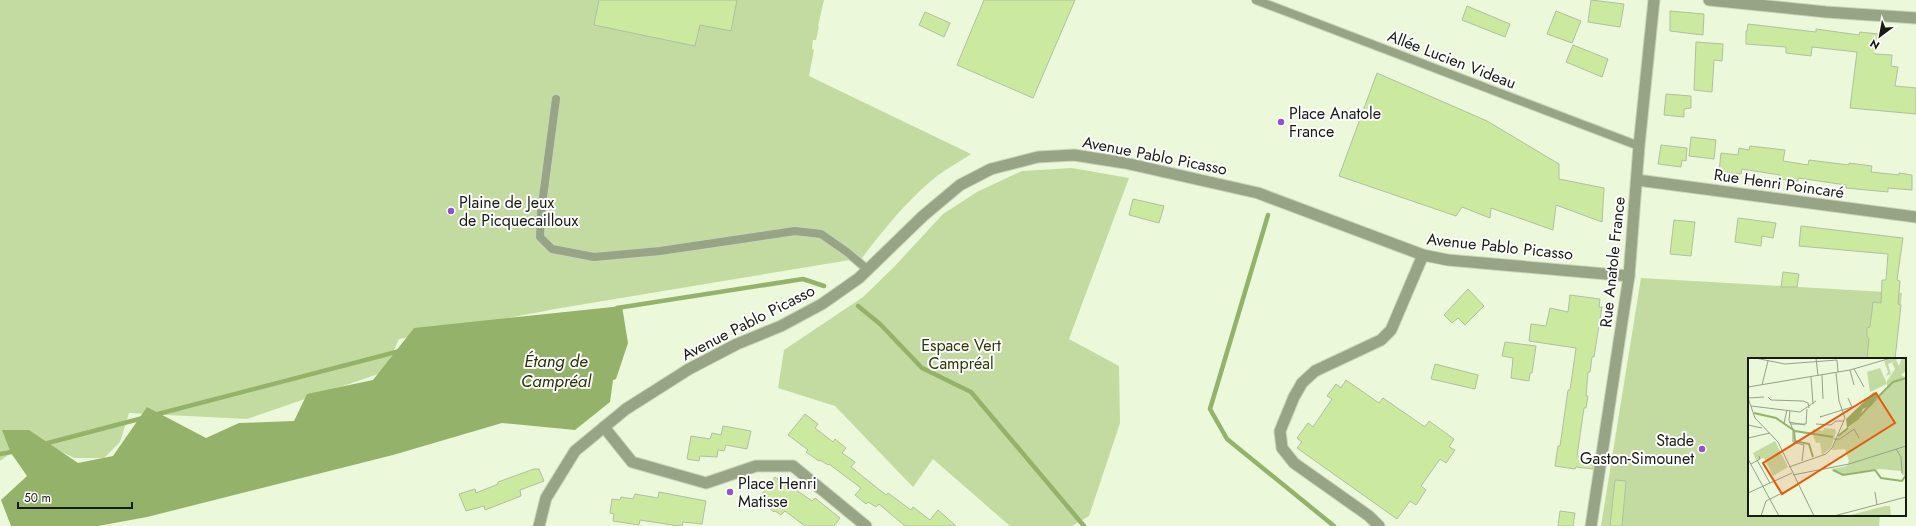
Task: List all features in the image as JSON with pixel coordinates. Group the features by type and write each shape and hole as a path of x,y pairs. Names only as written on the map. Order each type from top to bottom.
{"street":[{"name":"Rue Anatole France","path":"1591,526 1629,276 1639,146 1654,0"},
{"path":"1709,0 1826,12 1916,18"},
{"name":"Avenue Pablo Picasso","path":"539,526 546,498 575,452 626,409 689,369 737,344 780,326 822,304 859,278 923,216 960,185 991,169 1038,157 1074,155 1125,163 1258,193 1423,255 1448,260 1629,276"},
{"name":"Rue Henri Poincaré","path":"1637,180 1916,217"},
{"path":"1378,526 1369,516 1294,463 1282,448 1280,431 1294,397 1302,383 1315,371 1381,340 1391,330 1423,255"},
{"path":"604,427 632,462 706,483 756,466 793,466 866,526"}],"lane":[{"name":"Allée Lucien Videau","path":"1256,0 1639,146"},
{"path":"556,99 541,212 540,237 552,250 594,257 660,251 795,231 821,234 847,252 868,270"}],"green space":[{"name":"Plaine de Jeux de Picquecailloux","path":"0,0 824,0 816,40 813,40 812,49 814,50 809,76 971,154 937,176 916,194 888,225 862,258 555,309 399,339 384,372 247,419 129,413 120,442 104,458 74,458 32,437 0,461"},
{"name":"Espace Vert Campréal","path":"1072,168 1129,178 1069,339 1119,366 1120,423 1089,516 1072,526 1010,526 933,459 913,487 835,406 778,388 784,350 863,297 894,267 943,214 977,192 1022,171"},
{"path":"1641,278 1902,293 1895,358 1748,358 1748,516 1880,516 1879,526 1601,526"}],"water":[{"name":"Étang de Campréal","path":"622,306 628,343 616,379 613,380 610,402 575,430 502,423 393,455 147,517 98,526 11,526 1,500 27,476 11,453 2,430 29,430 78,463 113,456 147,407 206,438 239,423 294,421 307,394 373,380 414,328"}],"building":[{"path":"599,0 737,0 731,31 700,25 695,46 594,25"},
{"path":"984,0 1075,0 1033,98 957,65"},
{"path":"1591,0 1624,4 1620,27 1588,22"},
{"path":"1467,6 1510,24 1505,37 1462,20"},
{"path":"1556,11 1581,21 1572,43 1547,34"},
{"path":"1670,11 1704,14 1703,35 1670,31"},
{"path":"925,12 950,23 944,37 919,25"},
{"path":"1748,24 1816,32 1816,29 1859,35 1860,32 1878,34 1875,54 1892,55 1891,66 1898,67 1895,86 1916,88 1916,114 1850,108 1857,52 1812,47 1811,56 1786,53 1786,47 1746,44 1746,31"},
{"path":"1696,42 1723,44 1722,61 1714,60 1712,92 1694,90"},
{"path":"1573,45 1608,59 1602,77 1566,62"},
{"path":"1377,73 1487,121 1559,164 1559,179 1604,188 1602,222 1556,205 1553,230 1491,208 1490,218 1462,207 1456,216 1339,176"},
{"path":"1666,94 1691,96 1691,108 1684,109 1684,117 1664,115"},
{"path":"1691,137 1716,140 1714,159 1689,156"},
{"path":"1661,145 1687,148 1686,161 1682,160 1681,167 1658,164"},
{"path":"1750,146 1785,150 1783,161 1808,165 1809,160 1849,165 1849,163 1872,166 1871,172 1912,175 1912,190 1888,188 1888,192 1846,188 1846,185 1798,178 1798,181 1779,179 1780,175 1742,169 1741,174 1719,172 1721,153 1738,155 1739,148 1749,150"},
{"path":"1133,199 1164,206 1159,223 1129,215"},
{"path":"1738,218 1776,223 1773,238 1762,236 1761,246 1735,242"},
{"path":"1674,220 1695,222 1691,256 1670,254"},
{"path":"1801,226 1903,238 1897,280 1900,281 1898,304 1901,305 1895,358 1867,358 1869,339 1867,336 1867,328 1870,327 1873,302 1881,303 1882,280 1886,280 1888,254 1799,246"},
{"path":"1783,272 1799,274 1797,287 1781,287"},
{"path":"1468,289 1484,306 1465,325 1458,318 1452,323 1444,315"},
{"path":"1570,295 1600,299 1599,307 1602,307 1594,357 1592,357 1590,372 1588,372 1586,396 1588,396 1586,408 1584,408 1577,456 1594,460 1593,469 1576,467 1575,469 1555,466 1558,446 1560,446 1568,390 1570,390 1576,348 1529,341 1531,324 1546,326 1550,308 1568,312"},
{"path":"1505,342 1536,346 1532,373 1530,373 1529,381 1511,378 1513,358 1502,356"},
{"path":"1435,364 1478,375 1475,389 1431,379"},
{"path":"1346,380 1379,403 1383,398 1425,427 1429,421 1454,439 1449,447 1455,450 1446,463 1440,459 1421,486 1426,490 1416,505 1410,501 1397,519 1297,448 1302,442 1297,438 1308,423 1313,427 1332,399 1327,396 1336,384 1341,388"},
{"path":"805,414 818,424 815,428 833,442 835,439 846,448 842,453 855,462 851,467 886,495 888,493 911,510 913,507 930,520 938,510 956,526 905,526 879,504 876,507 868,502 866,504 855,495 861,488 829,464 828,465 820,460 819,461 806,452 808,450 788,435"},
{"path":"723,426 751,431 747,449 726,445 724,451 718,450 717,457 700,456 699,461 687,459 691,436 710,439 712,433 721,435"},
{"path":"534,469 539,469 544,481 520,490 521,496 485,510 484,506 466,511 459,494 475,489 476,493 498,484 498,482"},
{"path":"775,477 790,489 792,487 812,501 815,498 840,518 834,526 805,526 785,511 781,515 775,511 774,512 758,499"},
{"path":"1615,480 1626,481 1622,526 1610,526"},
{"path":"659,492 706,501 702,524 683,522 682,526 679,526 640,520 639,525 613,521 614,514 610,513 612,499 620,500 621,497 633,499 635,494 658,498"},
{"path":"1560,511 1575,513 1573,526 1558,526"}],"waterway":[{"path":"1268,215 1210,409 1227,439 1334,526"},
{"path":"617,308 803,279 824,286"},
{"path":"858,306 880,324 922,368 971,392 1084,526"},
{"path":"154,415 400,351"},
{"path":"44,444 143,418"},
{"path":"0,454 17,451"}],"place":[{"name":"Place Anatole France","path":"1281,122"},
{"name":"Plaine de Jeux de Picquecailloux","path":"451,211"},
{"name":"Stade Gaston-Simounet","path":"1702,449"},
{"name":"Place Henri Matisse","path":"730,492"}]}
